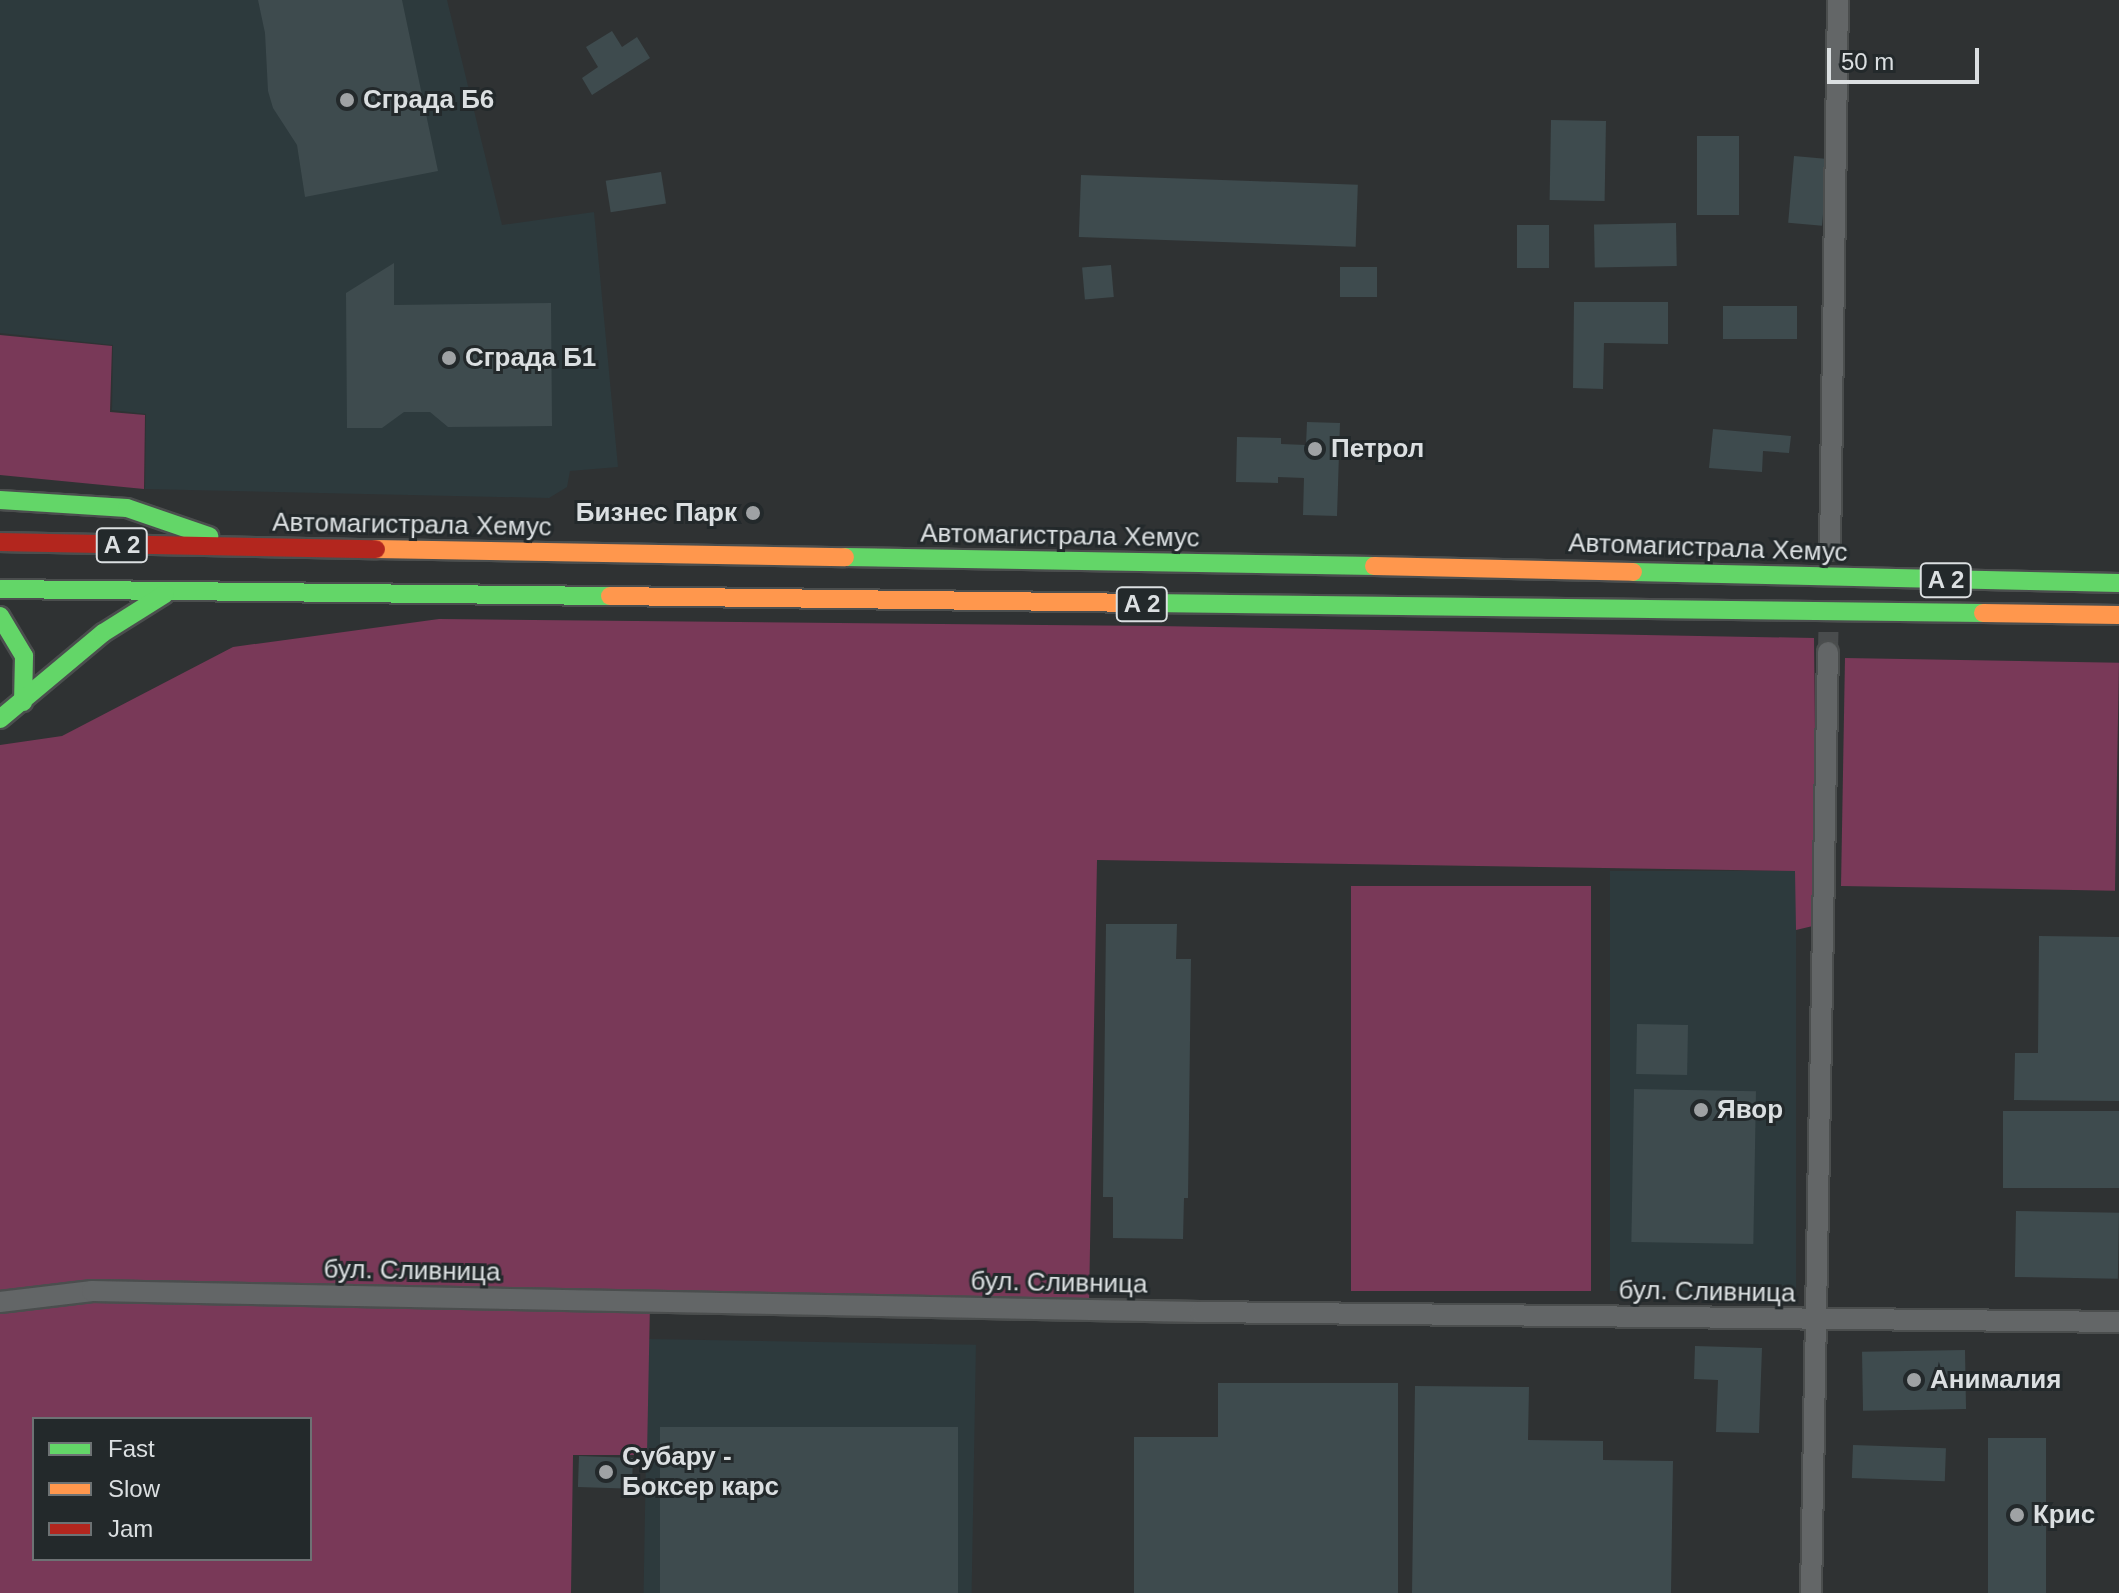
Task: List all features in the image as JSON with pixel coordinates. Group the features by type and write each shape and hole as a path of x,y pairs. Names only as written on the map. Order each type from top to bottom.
{"highway":[{"path":"0,500 127,508 245,548"},
{"name":"Автомагистрала Хемус","path":"0,542 1493,568 2119,583"},
{"name":"A 2","path":"0,589 165,594 2119,615"},
{"path":"0,719 103,633 165,594"},
{"path":"0,616 11,629 24,656 23,702"}],"street":[{"path":"1830,550 1838,0"},
{"path":"1811,1593 1828,652"},
{"name":"бул. Сливница","path":"0,1302 92,1291 1200,1312 2119,1322"}],"shaded area":[{"path":"0,0 447,0 502,225 594,212 618,467 570,471 567,487 549,498 145,489 146,414 112,410 113,345 0,333"},
{"path":"0,335 112,346 110,412 145,415 144,489 0,475"},
{"path":"439,619 1157,626 1814,638 1817,925 1796,930 1795,871 1097,860 1089,1303 650,1303 647,1455 573,1455 571,1593 0,1593 0,745 62,736 233,647"},
{"path":"1845,658 2119,663 2115,891 1841,886"},
{"name":"Явор","path":"1610,871 1796,871 1796,1291 1610,1291"},
{"path":"1351,886 1591,886 1591,1291 1351,1291"},
{"path":"648,1339 976,1345 972,1593 644,1593"}],"building":[{"name":"Сграда Б6","path":"258,0 402,0 438,171 305,197 297,145 273,108 268,91 265,33"},
{"path":"612,31 622,47 637,37 650,58 592,95 582,78 598,67 586,47"},
{"path":"1551,120 1606,121 1605,201 1550,200"},
{"path":"1697,136 1739,136 1739,215 1697,215"},
{"path":"1794,156 1828,159 1822,226 1788,223"},
{"path":"661,172 666,204 611,212 606,181"},
{"path":"1081,175 1358,185 1356,247 1079,237"},
{"path":"1676,223 1677,266 1595,267 1594,224"},
{"path":"1517,225 1549,225 1549,268 1517,268"},
{"name":"Сграда Б1","path":"394,263 394,305 551,303 552,426 448,427 430,412 404,412 382,428 347,428 346,293"},
{"path":"1111,265 1114,297 1085,299 1082,268"},
{"path":"1340,267 1377,267 1377,297 1340,297"},
{"path":"1574,302 1668,302 1668,344 1604,343 1603,389 1573,388"},
{"path":"1723,306 1797,306 1797,339 1723,339"},
{"path":"1307,422 1340,423 1337,516 1303,515 1304,478 1278,477 1278,483 1236,482 1237,437 1281,438 1281,444 1306,445"},
{"path":"1713,429 1791,436 1789,453 1763,451 1762,472 1709,468"},
{"path":"1106,924 1177,924 1176,959 1191,959 1188,1198 1184,1198 1183,1239 1113,1238 1113,1197 1103,1197"},
{"path":"2039,936 2119,937 2119,1101 2014,1100 2015,1053 2038,1053"},
{"path":"1637,1024 1688,1025 1687,1075 1636,1074"},
{"path":"1634,1089 1756,1091 1753,1244 1631,1242"},
{"path":"2003,1111 2119,1111 2119,1188 2003,1188"},
{"path":"2016,1211 2119,1213 2118,1279 2015,1277"},
{"path":"1695,1346 1762,1348 1759,1433 1716,1432 1718,1380 1694,1379"},
{"name":"Анималия","path":"1965,1350 1966,1409 1863,1411 1862,1352"},
{"path":"1218,1383 1398,1383 1398,1593 1134,1593 1134,1437 1218,1437"},
{"path":"1415,1386 1529,1387 1528,1440 1603,1441 1603,1460 1673,1461 1671,1593 1412,1593"},
{"path":"660,1427 958,1427 958,1593 660,1593"},
{"name":"Крис","path":"1988,1438 2046,1438 2046,1593 1988,1593"},
{"path":"1853,1445 1946,1448 1945,1481 1852,1478"},
{"name":"Субару - Боксер карс","path":"579,1456 633,1458 632,1489 578,1487"}],"tunnel":[{"path":"1828,652 1829,604"}],"traffic: fast":[{"path":"0,500 127,508 209,536"},
{"path":"845,557 1374,566"},
{"path":"1633,572 2119,583"},
{"path":"0,589 610,596"},
{"path":"0,719 103,633 165,594"},
{"path":"1148,603 1983,613"},
{"path":"0,616 24,656 23,702"}],"traffic: slow":[{"path":"376,549 845,557"},
{"path":"1374,566 1633,572"},
{"path":"610,596 1148,603"},
{"path":"1983,613 2119,615"}],"traffic: jam":[{"path":"0,542 376,549"}],"place":[{"name":"Сграда Б6","path":"347,100"},
{"name":"Сграда Б1","path":"449,358"},
{"name":"Петрол","path":"1315,449"},
{"name":"Бизнес Парк","path":"753,513"},
{"name":"Явор","path":"1701,1110"},
{"name":"Анималия","path":"1914,1380"},
{"name":"Субару - Боксер карс","path":"606,1472"},
{"name":"Крис","path":"2017,1515"}]}
